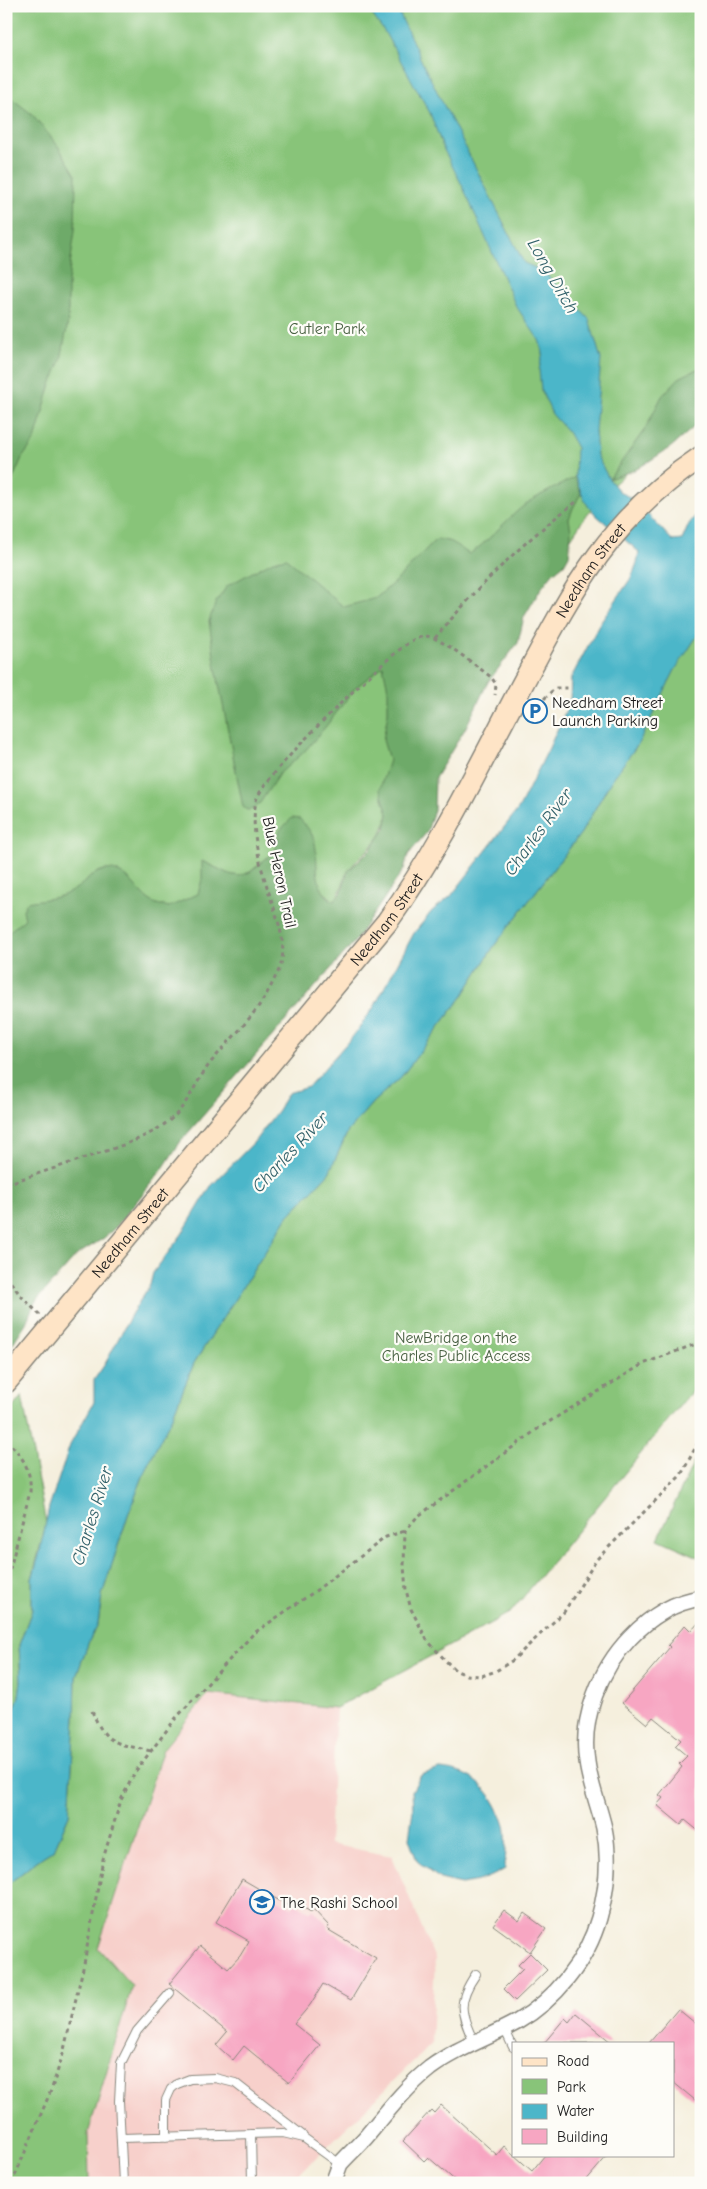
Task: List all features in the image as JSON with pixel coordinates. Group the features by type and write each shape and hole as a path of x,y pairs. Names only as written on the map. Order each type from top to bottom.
{"main road":[{"name":"Needham Street","path":"6,1382 387,922 438,846 563,607 603,547 651,496 701,457"}],"street":[{"path":"333,2183 340,2164 421,2076 452,2053 504,2028 538,2008 567,1979 583,1956 599,1919 606,1882 606,1842 592,1786 586,1750 590,1712 600,1683 614,1656 645,1624 676,1605 701,1598"}],"lane":[{"path":"516,696 538,707"},
{"path":"474,2042 464,2020 462,2006 466,1991 476,1974"},
{"path":"123,2183 119,2101 121,2063 137,2031 170,1993"},
{"path":"504,2028 512,2045"},
{"path":"166,2136 166,2100 171,2089 177,2084 190,2079 215,2078 235,2083 340,2164"},
{"path":"122,2138 283,2133 298,2136 311,2143"},
{"path":"251,2134 252,2183"}],"path":[{"path":"492,700 496,686 491,677 434,638 511,557 545,525 579,500"},
{"name":"Blue Heron Trail","path":"6,1184 131,1142 166,1123 181,1109 204,1071 250,1020 263,1000 281,964 280,929 268,891 255,834 253,816 258,793 336,706 373,672 412,640 423,636 434,638"},
{"path":"538,707 556,688 571,688"},
{"path":"6,1276 21,1296 52,1328"},
{"path":"12,2183 49,2096 63,2054 84,1964 103,1859 121,1800 135,1772 176,1718 254,1633 314,1592 386,1537 405,1530 417,1517 539,1428 643,1364 701,1342"},
{"path":"405,1530 404,1566 406,1590 411,1609 427,1640 455,1670 466,1676 482,1676 496,1671 513,1660 564,1612 597,1559 681,1475 701,1437"},
{"path":"6,1440 24,1460 32,1480 6,1584"},
{"path":"92,1710 98,1727 111,1741 151,1752"}],"shaded area":[{"name":"The Rashi School","path":"208,1694 336,1708 329,1844 392,1856 435,1959 431,2044 290,2183 89,2183 88,2134 132,1986 98,1948 163,1749"}],"green space":[{"name":"Cutler Park","path":"6,6 701,6 701,414 636,463 605,493 583,520 388,814 382,833 347,873 337,897 334,901 325,893 6,1337"},
{"path":"6,94 33,115 58,146 76,175 75,230 68,281 68,322 61,360 50,387 35,440 22,458 11,483 6,489"},
{"path":"701,367 701,421 671,447 637,469 609,479 645,429 662,396 679,378"},
{"path":"575,477 581,493 569,519 571,531 569,555 564,564 553,573 540,590 524,617 518,643 488,682 465,729 435,778 434,810 427,832 408,855 404,869 356,940 181,1141 164,1167 117,1226 104,1238 77,1255 35,1302 26,1323 6,1354 6,934 25,919 23,910 27,902 67,894 97,873 109,870 116,871 127,877 149,900 169,907 198,894 202,879 202,861 229,874 239,876 250,872 275,851 280,830 292,818 300,819 313,836 319,882 322,890 334,901 341,893 348,871 370,850 385,829 388,814 380,789 389,760 383,740 388,713 388,689 383,666 355,688 304,752 279,774 260,803 254,809 247,810 243,807 216,669 209,621 216,602 227,586 273,561 286,558 344,607 376,598 398,579 433,542 438,539 452,542 469,554 527,503"},
{"name":"NewBridge on the Charles Public Access","path":"701,630 701,1380 511,1612 336,1708 208,1694 163,1749 98,1948 132,1986 88,2134 89,2183 6,2183 6,1885 54,1850 69,1815 76,1677 89,1641 98,1624 102,1595 128,1515 147,1466 172,1417 194,1363 288,1216 329,1173 348,1131 373,1102 401,1077 462,997 494,946 581,833 611,781 638,744 675,669"},
{"path":"22,1396 46,1523 32,1579 32,1610 19,1645 21,1681 19,1696 6,1735 6,1416"},
{"path":"701,1447 701,1558 658,1539"}],"water":[{"name":"Charles River","path":"366,6 396,6 422,62 524,263 543,271 589,319 601,359 595,431 597,456 609,479 619,491 634,500 673,541 682,540 689,524 701,509 701,630 675,670 638,744 611,781 581,833 494,946 462,997 401,1077 373,1102 348,1131 329,1173 288,1216 194,1363 172,1417 147,1466 128,1515 102,1595 98,1624 89,1641 76,1677 69,1815 54,1850 6,1885 6,1735 19,1696 21,1681 19,1645 32,1610 32,1579 49,1507 70,1445 94,1402 94,1380 150,1285 153,1273 182,1234 211,1186 254,1142 288,1093 308,1087 353,1036 374,1007 414,933 432,911 451,896 519,808 570,701 571,678 599,625 631,578 637,563 639,552 596,515 586,503 575,477 576,446 568,432 552,414 541,390 539,370 543,352 539,340 516,306 462,185 443,148 430,113 384,31"},
{"path":"440,1769 468,1776 489,1794 503,1819 505,1827 505,1869 478,1881 462,1884 440,1879 417,1861 409,1838 413,1810 412,1791 421,1775"}],"building":[{"path":"701,1620 701,1833 685,1820 681,1825 657,1805 663,1798 659,1795 682,1767 679,1764 687,1756 675,1746 681,1740 653,1717 647,1724 622,1703 670,1647 668,1645 685,1625 691,1631"},
{"path":"242,1879 292,1908 295,1903 311,1912 313,1909 329,1926 327,1929 376,1958 351,2000 323,1984 310,2005 294,2024 320,2045 289,2083 244,2046 233,2060 216,2045 227,2032 169,1984 200,1946 228,1969 240,1956 249,1941 216,1922"},
{"path":"504,1910 519,1921 524,1913 546,1929 530,1952 493,1925"},
{"path":"530,1953 547,1970 515,2001 503,1989 523,1969 518,1965"},
{"path":"678,2009 701,2028 701,2105 674,2083 674,2042 650,2042"},
{"path":"576,2013 611,2042 545,2042 565,2018 569,2022"},
{"path":"441,2105 497,2155 504,2146 512,2153 512,2156 515,2156 532,2171 544,2156 607,2156 584,2183 458,2183 428,2157 424,2161 403,2141 431,2110 434,2113"}],"place":[{"name":"Needham Street Launch Parking","path":"535,711"},
{"name":"The Rashi School","path":"262,1902"}],"water label":[{"name":"Long Ditch","path":"553,276"}]}
